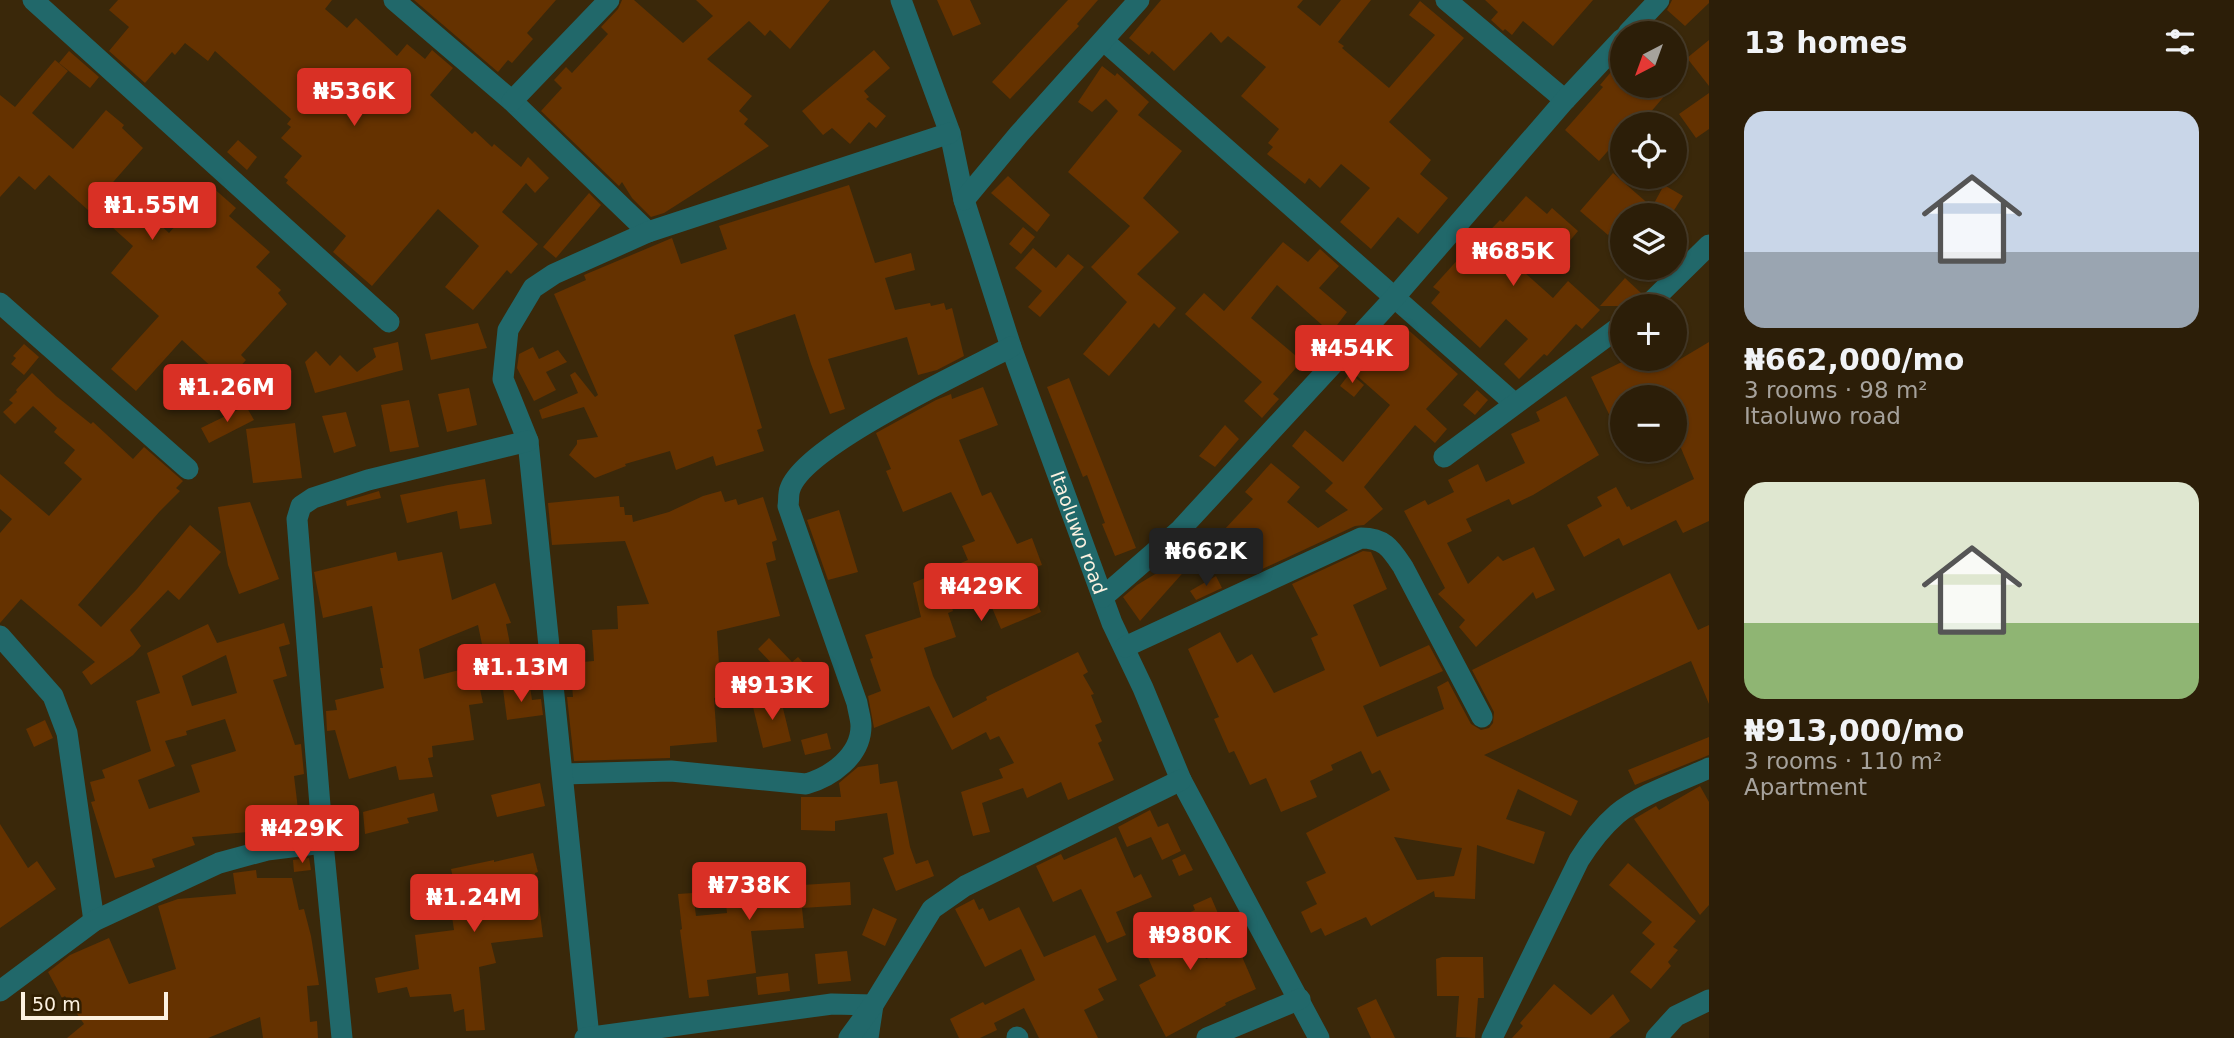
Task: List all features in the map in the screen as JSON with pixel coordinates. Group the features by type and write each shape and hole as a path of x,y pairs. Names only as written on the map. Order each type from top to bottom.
{"street":[{"path":"33,0 389,322"},
{"path":"394,0 512,102 648,232"},
{"path":"512,102 609,0"},
{"name":"Itaoluwo road","path":"901,0 950,133 964,200 1011,347 1103,597 1181,780 1319,1038"},
{"path":"964,200 1139,0"},
{"path":"1446,0 1565,100"},
{"path":"1639,21 1658,0"},
{"path":"1104,41 1514,404"},
{"path":"1103,597 1179,531 1394,298 1610,52"},
{"path":"873,1005 832,1004 587,1038 528,441 503,379 508,330 533,288 554,274 648,232 950,133"},
{"path":"1659,294 1709,245"},
{"path":"0,303 188,469"},
{"path":"1444,457 1610,334"},
{"path":"563,774 671,771 806,784 825,778 842,764 855,748 861,728 857,703 788,506 790,489 818,455 845,435 1011,347"},
{"path":"342,1038 297,519 301,506 313,498 368,480 528,441"},
{"path":"1125,647 1361,538 1376,538 1390,548 1403,568 1482,717"},
{"path":"1,640 53,696 67,733 94,921"},
{"path":"1492,1038 1588,846 1617,814 1709,768"},
{"path":"849,1038 873,1005 932,909 965,886 1181,780"},
{"path":"0,991 94,921 219,863 267,850 323,843"},
{"path":"1207,1038 1300,999"},
{"path":"1656,1038 1675,1016 1709,1000"},
{"path":"868,1038 873,1005"}],"building":[{"path":"118,0 332,0 325,9 347,28 356,18 397,56 407,44 425,59 432,50 453,68 430,95 472,134 475,131 492,147 494,144 521,167 528,157 549,178 535,193 526,183 502,212 538,244 511,274 507,270 473,310 445,287 479,246 438,209 372,286 333,252 346,236 286,183 288,180 284,177 302,156 281,138 291,127 287,124 291,119 215,51 208,61 185,43 175,55 172,52 145,83 109,51 129,27 109,10"},
{"path":"414,0 556,0 527,33 533,39 512,63 508,60 498,72"},
{"path":"622,0 634,0 683,43 713,16 696,0 830,0 790,49 770,30 765,36 749,21 707,59 752,96 739,111 748,119 744,124 769,146 664,213 651,217 632,198 622,182 619,186 541,111 562,88 554,80 566,67 572,73 608,34 601,27 618,9"},
{"path":"937,0 970,0 981,24 953,36"},
{"path":"1068,0 1098,0 1077,24 1079,26 1010,99 992,82"},
{"path":"1161,0 1303,0 1297,7 1320,26 1341,0 1371,0 1338,42 1389,88 1435,35 1409,15 1420,1 1464,38 1389,122 1431,160 1420,174 1448,198 1418,234 1398,217 1371,249 1340,222 1370,188 1341,164 1320,188 1309,178 1305,184 1267,154 1273,147 1268,143 1279,129 1241,96 1266,67 1228,36 1221,43 1211,32 1174,71 1152,51 1149,55 1129,38"},
{"path":"1485,0 1593,0 1553,46 1523,21 1512,35 1505,29 1503,31 1491,20 1498,12"},
{"path":"1672,0 1709,0 1687,24 1687,21 1679,21 1667,10"},
{"path":"1709,40 1709,86 1687,58"},
{"path":"874,50 890,68 864,91 869,97 866,99 886,116 876,128 869,122 850,144 832,128 823,135 802,111"},
{"path":"69,51 99,77 90,88 59,63"},
{"path":"55,60 68,71 32,113 73,149 106,110 124,125 122,128 143,148 107,189 150,227 156,221 169,233 211,186 236,208 229,216 270,252 256,267 281,290 278,293 287,304 241,355 246,360 227,381 182,340 136,391 111,369 159,316 111,273 133,246 49,175 35,190 19,176 0,197 0,95 15,107"},
{"path":"1102,66 1115,76 1117,73 1149,102 1138,115 1182,151 1143,198 1179,232 1137,274 1176,308 1159,328 1154,323 1109,376 1083,354 1127,302 1091,267 1130,226 1068,172 1118,111 1106,99 1092,112 1078,102"},
{"path":"1610,73 1610,98 1663,98 1651,112 1610,112 1610,149 1599,161 1565,130 1603,87 1600,85"},
{"path":"1709,93 1709,129 1696,138 1687,125 1687,112 1682,112"},
{"path":"238,140 257,157 247,170 227,152"},
{"path":"1008,176 1050,215 1037,232 991,193"},
{"path":"1610,176 1610,189 1631,189 1647,203 1610,203 1608,235 1580,211"},
{"path":"849,185 875,263 911,253 915,270 885,278 895,310 930,303 931,306 944,303 946,310 952,308 964,356 937,370 918,375 907,337 828,359 845,409 830,414 795,314 734,335 762,428 757,430 764,451 716,466 713,456 676,470 670,451 625,464 626,466 595,478 569,455 577,440 598,437 584,407 542,419 539,410 578,393 570,375 575,372 595,397 598,395 554,294 586,280 584,275 672,238 681,264 727,249 719,226"},
{"path":"1662,189 1671,189 1683,196 1679,203 1654,203"},
{"path":"589,193 601,205 556,258 543,247"},
{"path":"1526,196 1547,214 1552,208 1578,231 1558,255 1537,237 1514,263 1553,298 1568,281 1600,310 1582,329 1576,324 1547,356 1544,354 1519,379 1504,364 1528,339 1506,319 1480,348 1431,303 1440,292 1433,287 1462,255 1464,257 1500,220 1503,222"},
{"path":"1023,227 1035,237 1021,254 1009,244"},
{"path":"1283,242 1308,262 1320,249 1339,266 1319,288 1347,312 1331,333 1277,285 1251,318 1302,361 1273,394 1279,399 1262,418 1244,401 1262,382 1185,314 1204,293 1224,311"},
{"path":"1033,248 1056,268 1068,254 1084,267 1040,317 1028,307 1042,291 1015,268"},
{"path":"1623,280 1627,280 1641,293 1640,294 1611,294"},
{"path":"1610,295 1610,306 1600,306"},
{"path":"478,323 487,348 431,360 425,334"},
{"path":"1405,327 1458,374 1426,409 1447,429 1435,443 1415,425 1364,487 1383,509 1364,525 1355,526 1258,571 1252,557 1223,531 1253,499 1245,492 1271,463 1300,487 1287,502 1318,528 1348,510 1325,491 1333,483 1292,446 1305,430 1343,462 1390,405 1356,375 1374,355 1371,353 1381,341 1388,347"},
{"path":"398,342 403,370 315,393 305,362 316,351 330,366 340,355 357,372 376,357 373,348"},
{"path":"1709,342 1709,521 1683,533 1676,520 1623,546 1619,538 1584,557 1567,525 1602,506 1597,497 1616,487 1631,510 1694,479 1687,462 1687,385 1610,385 1610,416 1591,377 1610,368 1610,371 1687,371 1687,355"},
{"path":"24,344 39,357 24,375 11,364 16,358 13,356"},
{"path":"533,347 539,359 558,350 567,362 546,372 556,390 534,401 517,368 519,354"},
{"path":"32,373 56,396 91,424 93,422 133,459 144,447 183,481 176,488 180,491 78,605 101,627 137,589 190,525 221,552 179,600 168,590 130,630 141,646 133,655 91,685 82,672 95,662 21,599 0,623 0,533 12,519 0,509 0,474 49,516 82,479 64,463 75,450 54,432 57,428 33,406 15,424 3,412 13,403 9,400 16,390"},
{"path":"1350,373 1364,385 1354,397 1340,386"},
{"path":"1069,378 1136,548 1115,556 1087,475 1083,477 1047,387"},
{"path":"983,387 998,425 959,440 982,496 991,492 1017,544 1032,538 1042,565 1024,571 1041,612 1001,629 982,584 949,599 953,611 948,613 956,637 924,648 933,676 953,718 987,700 986,697 1078,652 1088,672 1083,675 1094,694 1091,695 1102,722 1095,725 1102,741 1098,743 1114,780 1068,800 1061,782 1027,798 1023,788 982,803 990,832 973,836 961,792 1003,778 999,769 1014,763 999,736 990,740 986,732 952,750 929,706 874,728 868,696 881,691 865,635 921,617 913,583 968,560 962,546 975,541 951,492 903,512 886,471 891,469 876,433 936,400 951,394 952,399"},
{"path":"469,388 477,425 447,432 438,394"},
{"path":"1477,390 1488,400 1475,415 1463,405"},
{"path":"1566,396 1599,455 1533,495 1512,505 1509,499 1466,519 1472,531 1447,543 1468,584 1498,556 1503,561 1534,547 1555,590 1536,599 1533,592 1476,647 1459,627 1465,620 1438,594 1445,588 1404,511 1425,500 1428,505 1454,492 1448,480 1478,464 1486,482 1525,463 1511,434 1540,421 1536,412"},
{"path":"409,400 419,447 390,452 381,405"},
{"path":"246,406 254,420 209,443 201,428"},
{"path":"346,412 356,446 334,453 322,416"},
{"path":"295,423 302,478 253,483 246,429"},
{"path":"1225,425 1239,439 1215,467 1199,456"},
{"path":"485,479 492,524 460,529 457,511 407,523 400,495"},
{"path":"379,491 381,498 347,506 346,501"},
{"path":"721,491 725,502 736,499 738,505 763,497 777,540 772,542 776,560 766,563 780,616 717,631 719,664 741,662 745,694 714,698 717,742 670,746 670,758 574,761 567,697 573,697 570,663 594,661 592,630 618,629 617,606 649,604 625,541 552,545 548,503 619,496 620,507 624,507 625,515 632,515 633,522 669,512 703,496"},
{"path":"250,502 279,579 239,594 228,565 218,507"},
{"path":"839,510 858,572 828,580 807,520"},
{"path":"1203,545 1205,548 1140,621 1123,597 1137,585"},
{"path":"1363,551 1371,552 1387,589 1353,605 1380,667 1429,645 1443,671 1363,706 1377,737 1444,709 1437,687 1448,681 1471,724 1481,730 1489,728 1493,723 1494,712 1472,670 1670,573 1698,630 1709,625 1709,704 1691,661 1484,755 1578,801 1571,816 1518,789 1506,819 1545,832 1534,864 1477,845 1475,899 1435,897 1434,891 1371,926 1366,917 1325,936 1321,928 1311,933 1301,912 1317,904 1306,882 1326,873 1306,833 1390,790 1380,770 1372,774 1361,751 1331,765 1333,770 1310,781 1317,797 1281,812 1266,778 1250,785 1234,751 1229,753 1214,719 1219,717 1188,649 1220,632 1237,663 1252,654 1274,693 1325,670 1311,638 1318,635 1292,584","holes":["1394,837 1462,848 1454,876 1417,880"]},
{"path":"396,552 398,561 442,552 452,600 495,583 511,623 506,624 512,654 485,659 478,625 419,649 424,679 475,666 483,703 469,705 474,740 432,746 433,757 428,758 433,777 399,780 396,766 349,779 335,730 327,731 326,711 337,710 335,700 384,688 380,668 383,668 372,606 323,618 314,572"},
{"path":"1216,576 1222,588 1196,600 1190,591"},
{"path":"284,623 290,644 279,647 287,676 273,680 295,745 301,744 304,774 294,776 298,809 269,812 271,823 248,827 248,832 192,837 195,845 152,859 155,867 115,878 91,802 95,801 90,782 105,778 102,770 151,751 136,701 160,693 147,653 208,624 217,643","holes":["226,655 237,693 192,706 182,676","225,719 236,751 191,765 200,792 149,809 138,780 175,766 165,741 187,735 186,731"]},
{"path":"769,638 792,662 798,657 816,676 799,692 758,649"},
{"path":"530,686 532,700 541,699 543,715 507,720 503,689"},
{"path":"780,696 791,741 763,748 752,703"},
{"path":"45,720 53,738 34,747 26,729"},
{"path":"827,733 831,749 805,755 801,740"},
{"path":"1709,737 1709,755 1635,785 1628,770"},
{"path":"878,764 880,784 897,781 916,864 928,860 934,876 896,891 883,858 894,854 887,813 835,821 835,831 801,830 801,797 841,797 839,783 858,767"},
{"path":"540,783 545,806 497,817 491,795"},
{"path":"1700,786 1709,802 1709,905 1700,915 1634,819 1656,806 1659,810"},
{"path":"434,793 438,811 407,818 409,823 365,834 363,812"},
{"path":"1150,810 1158,827 1168,823 1181,851 1162,860 1151,837 1127,847 1118,827"},
{"path":"0,824 28,868 37,861 56,889 0,928"},
{"path":"1116,837 1134,878 1141,874 1152,897 1116,912 1126,935 1107,943 1081,889 1053,902 1036,866 1061,854 1064,860"},
{"path":"533,853 538,872 535,873 543,937 491,943 496,963 479,967 485,1030 466,1031 464,1009 454,1012 451,994 410,997 407,987 378,993 375,978 419,969 415,935 454,930 449,897 457,895 451,869"},
{"path":"1185,854 1193,870 1179,876 1172,860"},
{"path":"309,858 311,870 294,872 293,860"},
{"path":"801,862 802,885 850,882 851,905 802,908 804,928 751,931 756,973 707,980 709,996 689,998 678,894 693,893 696,916 727,913 725,895 753,892 752,865"},
{"path":"1628,863 1696,921 1673,947 1678,950 1668,962 1671,966 1651,989 1630,972 1655,944 1642,933 1652,922 1609,885"},
{"path":"256,870 257,878 292,878 299,910 304,909 319,985 307,986 310,1022 317,1021 318,1038 263,1038 260,1017 208,1038 67,1038 84,1024 65,996 62,998 48,972 70,955 109,938 129,984 176,969 158,906 178,899 236,894 233,873"},
{"path":"1211,897 1220,918 1193,929 1206,959 1237,945 1256,989 1225,1003 1226,1005 1166,1037 1139,985 1156,976 1138,935 1195,910 1193,905"},
{"path":"974,899 979,910 983,908 989,921 1019,907 1044,957 1095,935 1117,980 1098,989 1104,1000 1084,1010 1098,1038 1039,1038 1024,1008 994,1023 997,1030 980,1038 959,1038 950,1019 1035,980 1021,949 985,967 955,909"},
{"path":"873,908 897,919 885,946 862,935"},
{"path":"847,951 851,981 818,984 815,954"},
{"path":"1483,957 1484,998 1478,998 1475,1038 1456,1037 1459,996 1437,996 1436,959"},
{"path":"788,973 790,991 758,995 756,977"},
{"path":"1554,984 1591,1015 1613,994 1630,1021 1609,1038 1512,1038 1523,1026 1520,1023"},
{"path":"1376,999 1395,1038 1371,1038 1357,1008"}]}
